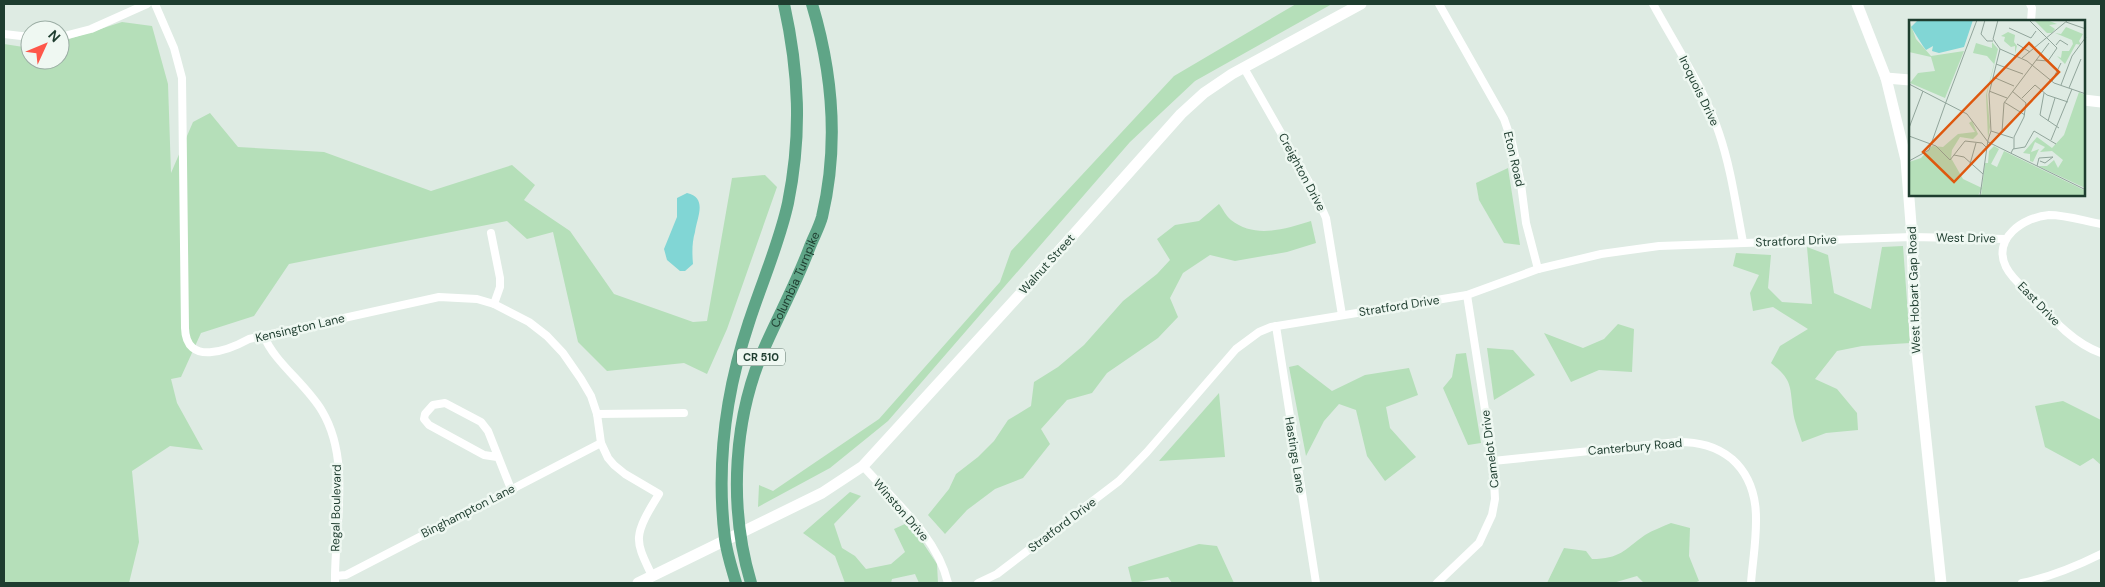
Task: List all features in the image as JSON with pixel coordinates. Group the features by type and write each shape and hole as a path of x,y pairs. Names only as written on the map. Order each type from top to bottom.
{"main road":[{"name":"Columbia Turnpike","path":"736,583 726,540 723,449 736,366 749,321 783,222 794,160 798,105 796,68 784,4"},
{"name":"Columbia Turnpike","path":"751,583 740,532 737,501 742,426 752,382 766,344 799,275 821,219 829,180 832,144 832,99 826,61 812,4"}],"street":[{"path":"70,34 91,29 147,4"},
{"name":"Kensington Lane","path":"155,4 174,48 182,78 185,328 187,341 199,352 214,353 232,349 249,339 439,297 477,299 494,304 529,322 547,336 563,353 582,379 597,414 601,443 614,465 660,494 643,524 639,537 640,549 652,576"},
{"name":"Walnut Street","path":"638,583 822,492 863,466 1181,114 1204,93 1244,68 1361,4"},
{"name":"Eton Road","path":"1439,4 1504,119 1512,142 1521,184 1526,223 1538,269"},
{"name":"Iroquois Drive","path":"1653,4 1705,98 1719,133 1727,161 1743,242"},
{"name":"West Hobart Gap Road","path":"1857,4 1886,78 1906,160 1912,238 1916,344 1941,583"},
{"path":"2030,4 2032,8 2031,20"},
{"path":"4,34 20,36"},
{"name":"Creighton Drive","path":"1244,68 1314,190 1326,218 1342,314"},
{"path":"1886,78 1909,80"},
{"path":"2085,100 2101,102"},
{"name":"West Drive","path":"1912,238 2006,239 2014,228 2047,215 2101,224"},
{"path":"492,233 500,278 500,286 494,304"},
{"name":"Stratford Drive","path":"978,583 997,574 1119,481 1147,452 1236,349 1259,332 1276,326 1342,314 1467,295 1538,269 1600,254 1659,246 1912,238"},
{"name":"East Drive","path":"2006,239 2003,248 2005,266 2013,277 2065,331 2078,341 2101,353"},
{"name":"Camelot Drive","path":"1437,583 1479,543 1492,515 1495,499 1493,460 1467,295"},
{"name":"Hastings Lane","path":"1276,326 1316,583"},
{"name":"Regal Boulevard","path":"264,336 269,349 314,398 330,430 336,450 339,477 335,580"},
{"path":"497,456 484,455 429,425 424,419 425,414 433,405 445,403 481,422 488,431 511,489"},
{"path":"597,414 684,413"},
{"name":"Canterbury Road","path":"1493,460 1678,442 1696,442 1716,448 1737,464 1752,485 1756,514 1751,583"},
{"name":"Binghampton Lane","path":"335,580 601,443"},
{"name":"Winston Drive","path":"863,466 934,547 945,568 948,583"},
{"path":"2022,583 2072,569 2101,554"}],"green space":[{"path":"1296,4 1332,4 1195,81 1130,142 888,421 830,468 758,507 759,485 773,491 879,419 1000,282 1011,251 1174,76"},
{"path":"122,22 152,26 168,84 171,173 193,122 210,113 238,147 324,152 431,191 512,165 535,185 524,200 570,231 614,294 693,322 707,321 732,178 765,175 777,187 727,329 707,374 684,363 607,371 578,342 553,232 527,239 507,221 289,264 254,316 201,333 181,377 171,379 177,403 203,450 170,446 132,471 139,542 129,583 4,583 4,44 20,46 20,70 70,70 70,39"},
{"path":"1508,168 1520,245 1504,243 1479,200 1476,183"},
{"path":"1219,204 1231,220 1240,226 1260,231 1281,229 1311,221 1316,243 1287,252 1235,261 1210,255 1183,273 1170,298 1178,317 1158,338 1107,373 1092,393 1067,400 1041,429 1050,444 1023,478 995,489 967,510 945,534 928,515 949,489 956,474 978,457 994,441 1008,420 1031,406 1034,382 1058,367 1084,345 1123,301 1157,274 1170,260 1157,239 1175,225 1199,221"},
{"path":"1903,246 1910,343 1862,346 1837,351 1815,379 1837,389 1857,413 1858,430 1826,433 1802,442 1794,419 1789,384 1783,374 1771,363 1780,346 1808,329 1773,307 1753,311 1750,293 1759,275 1733,266 1736,253 1771,255 1768,288 1782,302 1812,304 1807,247 1828,255 1834,293 1871,309 1882,247"},
{"path":"1618,324 1634,329 1632,372 1599,370 1571,382 1544,333 1583,348 1604,339"},
{"path":"1487,348 1513,350 1535,375 1494,400"},
{"path":"1466,353 1481,443 1468,445 1443,388 1452,377 1456,354"},
{"path":"1298,365 1332,391 1365,375 1409,368 1418,395 1386,407 1390,428 1416,457 1385,481 1367,456 1356,410 1339,404 1324,421 1306,456 1289,367"},
{"path":"1219,393 1225,457 1159,461"},
{"path":"2063,401 2101,420 2101,465 2093,458 2080,466 2045,447 2035,406"},
{"path":"850,492 861,496 834,524 842,548 855,556 866,569 891,564 905,552 894,529 907,523 937,564 938,583 919,583 915,574 892,579 891,583 845,583 835,556 803,533"},
{"path":"1671,523 1690,528 1689,556 1699,581 1694,583 1644,583 1637,576 1613,583 1547,583 1564,548 1586,551 1592,559 1601,559 1621,553 1648,533"},
{"path":"1199,544 1217,546 1234,583 1172,583 1168,577 1132,583 1128,567"}],"water":[{"path":"687,193 697,199 700,209 693,244 693,264 685,271 680,271 667,260 664,249 677,217 677,198"}]}
